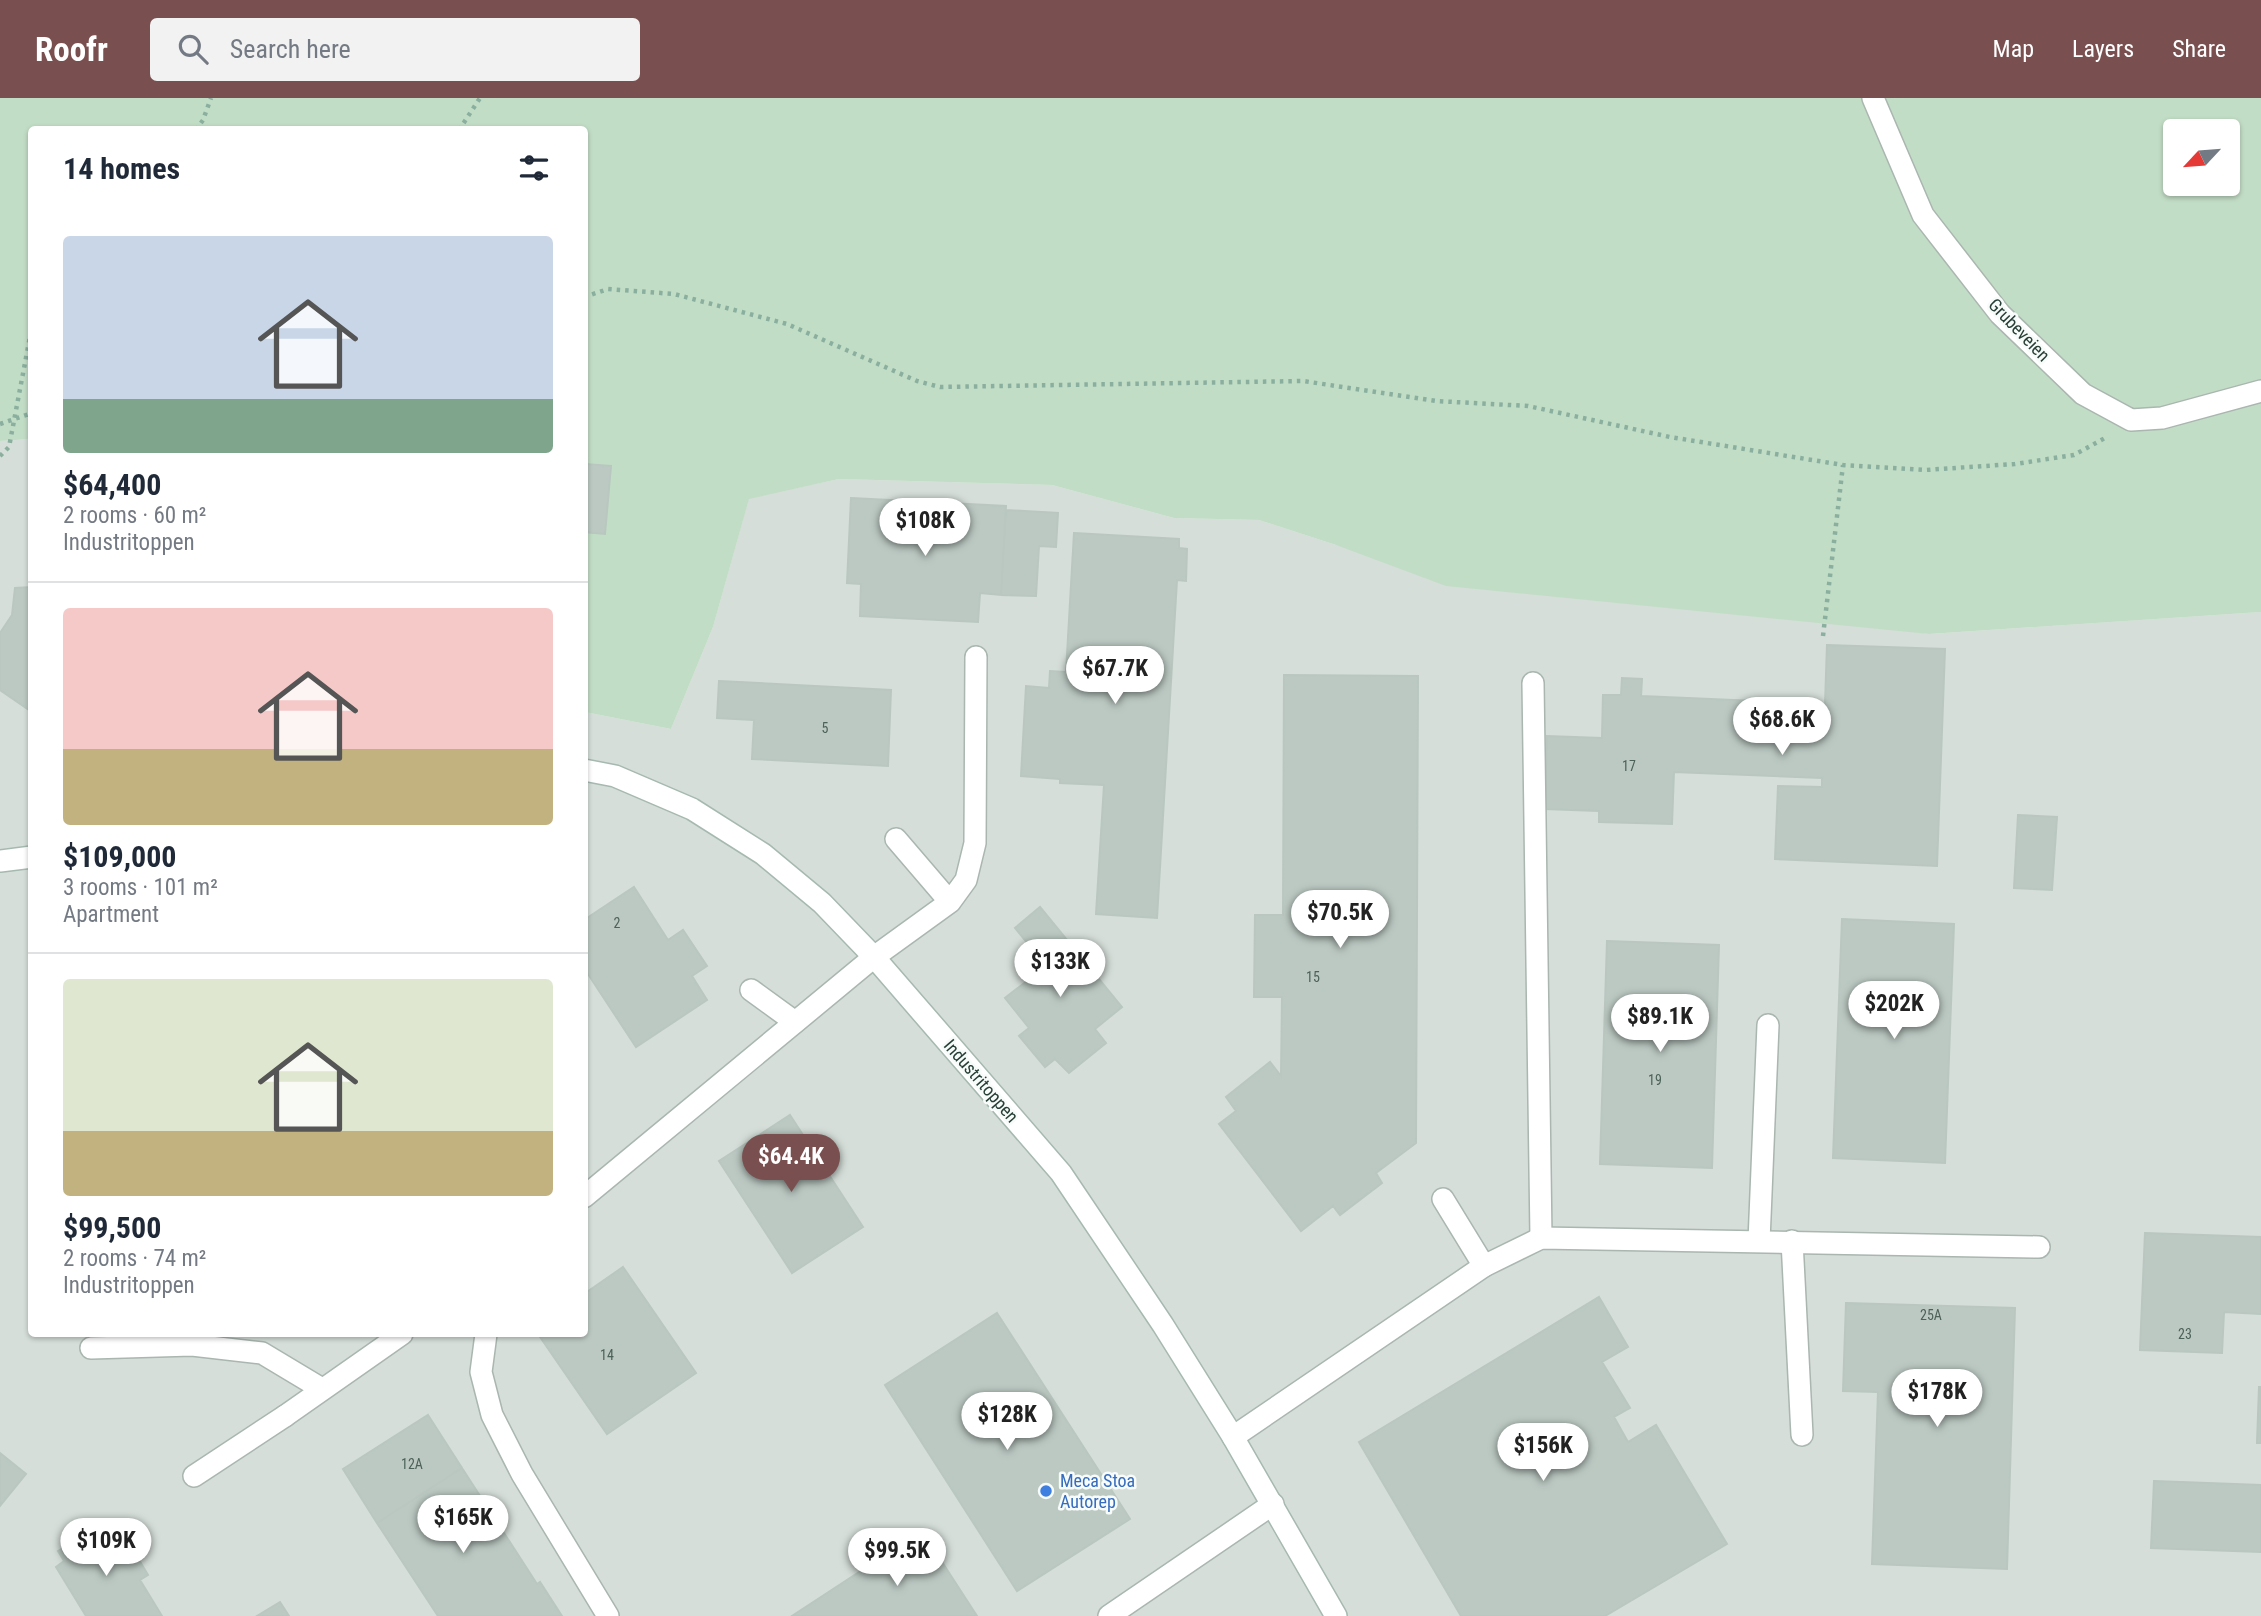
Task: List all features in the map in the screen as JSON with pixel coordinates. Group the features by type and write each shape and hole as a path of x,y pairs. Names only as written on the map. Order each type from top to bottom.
{"street":[{"name":"Grubeveien","path":"1872,98 1923,215 2000,314 2082,394 2131,419"},
{"path":"2131,419 2162,418 2261,391"},
{"path":"588,1194 874,957 950,902 966,880 975,843 975,657"},
{"path":"1533,683 1541,1238"},
{"name":"Industritoppen","path":"588,771 615,775 692,809 763,854 822,903 874,957 1061,1173 1163,1325 1233,1437 1336,1616"},
{"path":"896,839 950,902"},
{"path":"0,862 28,858"},
{"path":"751,990 795,1022"},
{"path":"1759,1241 1768,1025"},
{"path":"1443,1199 1485,1266"},
{"path":"1233,1437 1485,1266 1541,1238 2039,1247"},
{"path":"1792,1241 1802,1435"},
{"path":"194,1476 398,1337"},
{"path":"486,1337 481,1372 492,1415 522,1474 608,1616"},
{"path":"91,1348 192,1345 262,1353 322,1390"},
{"path":"1108,1616 1273,1504"}],"path":[{"path":"199,126 211,98"},
{"path":"462,126 480,98"},
{"path":"588,296 608,289 687,298 787,324 917,381 940,387 1303,382 1436,401 1528,406 1670,437 1843,465 1925,470 2074,455 2098,443 2131,419"},
{"path":"0,456 9,447 28,345"},
{"path":"0,424 28,415"},
{"path":"1823,636 1843,465"}],"shaded area":[{"path":"28,439 28,1337 588,1337 588,713 671,729 713,627 749,498 839,479 1052,485 1174,518 1259,520 1336,545 1929,634 2261,612 2261,1616 0,1616 0,441"}],"green space":[{"path":"0,98 2261,98 2261,612 1929,634 1446,586 1259,520 1174,518 1052,485 839,479 749,499 713,627 671,729 588,713 588,126 28,126 28,439 0,441"}],"building":[{"path":"588,464 611,466 605,534 588,532"},
{"path":"851,498 1006,506 1001,595 980,593 978,622 860,616 861,584 847,583"},
{"path":"1006,510 1058,513 1056,547 1039,546 1036,596 1001,595"},
{"path":"1074,533 1179,539 1179,548 1187,549 1186,581 1177,580 1157,918 1096,914 1104,785 1060,783 1060,779 1021,776 1026,686 1049,688 1050,671 1066,672"},
{"path":"28,587 28,709 0,690 0,633 12,615 15,588"},
{"path":"1827,645 1945,649 1937,866 1775,859 1778,786 1822,787 1822,778 1674,772 1672,824 1599,822 1599,811 1545,809 1547,736 1602,738 1603,695 1621,695 1622,678 1642,679 1641,696 1825,704"},
{"path":"1284,675 1418,676 1416,1143 1376,1173 1382,1183 1340,1215 1333,1206 1301,1231 1219,1124 1236,1111 1226,1097 1270,1062 1281,1076 1282,997 1254,997 1255,915 1283,915"},
{"path":"719,681 891,690 888,766 752,759 754,720 717,718"},
{"path":"2018,815 2057,817 2052,890 2014,888"},
{"path":"634,887 668,940 683,930 707,966 692,976 707,1000 636,1047 588,974 588,917"},
{"path":"1040,907 1122,1007 1095,1029 1106,1043 1069,1073 1055,1059 1045,1067 1019,1036 1029,1028 1005,998 1046,966 1015,928"},
{"path":"1842,919 1954,924 1945,1163 1833,1158"},
{"path":"1607,941 1719,945 1712,1168 1600,1164"},
{"path":"790,1115 863,1227 792,1273 719,1161"},
{"path":"2145,1233 2261,1237 2261,1314 2224,1312 2222,1353 2140,1350"},
{"path":"623,1267 696,1373 607,1434 540,1337 588,1337 588,1291"},
{"path":"1599,1297 1628,1347 1602,1362 1630,1408 1614,1417 1628,1442 1656,1425 1727,1544 1605,1616 1461,1616 1359,1442"},
{"path":"1846,1303 2015,1308 2007,1569 1872,1564 1878,1392 1843,1391"},
{"path":"997,1313 1130,1519 1017,1591 885,1385"},
{"path":"2259,1387 2261,1443 2257,1443"},
{"path":"428,1415 462,1468 377,1523 343,1469"},
{"path":"0,1453 26,1474 0,1506"},
{"path":"462,1468 537,1584 540,1582 562,1616 438,1616 377,1523"},
{"path":"2154,1481 2261,1485 2261,1552 2151,1548"},
{"path":"92,1530 97,1537 109,1530 125,1555 133,1550 148,1575 140,1580 162,1616 86,1616 56,1567 64,1561 58,1551"},
{"path":"922,1531 977,1616 792,1616"},
{"path":"280,1602 289,1616 257,1616"}],"place":[{"name":"Meca Stoa Autorep","path":"1046,1491"}]}
